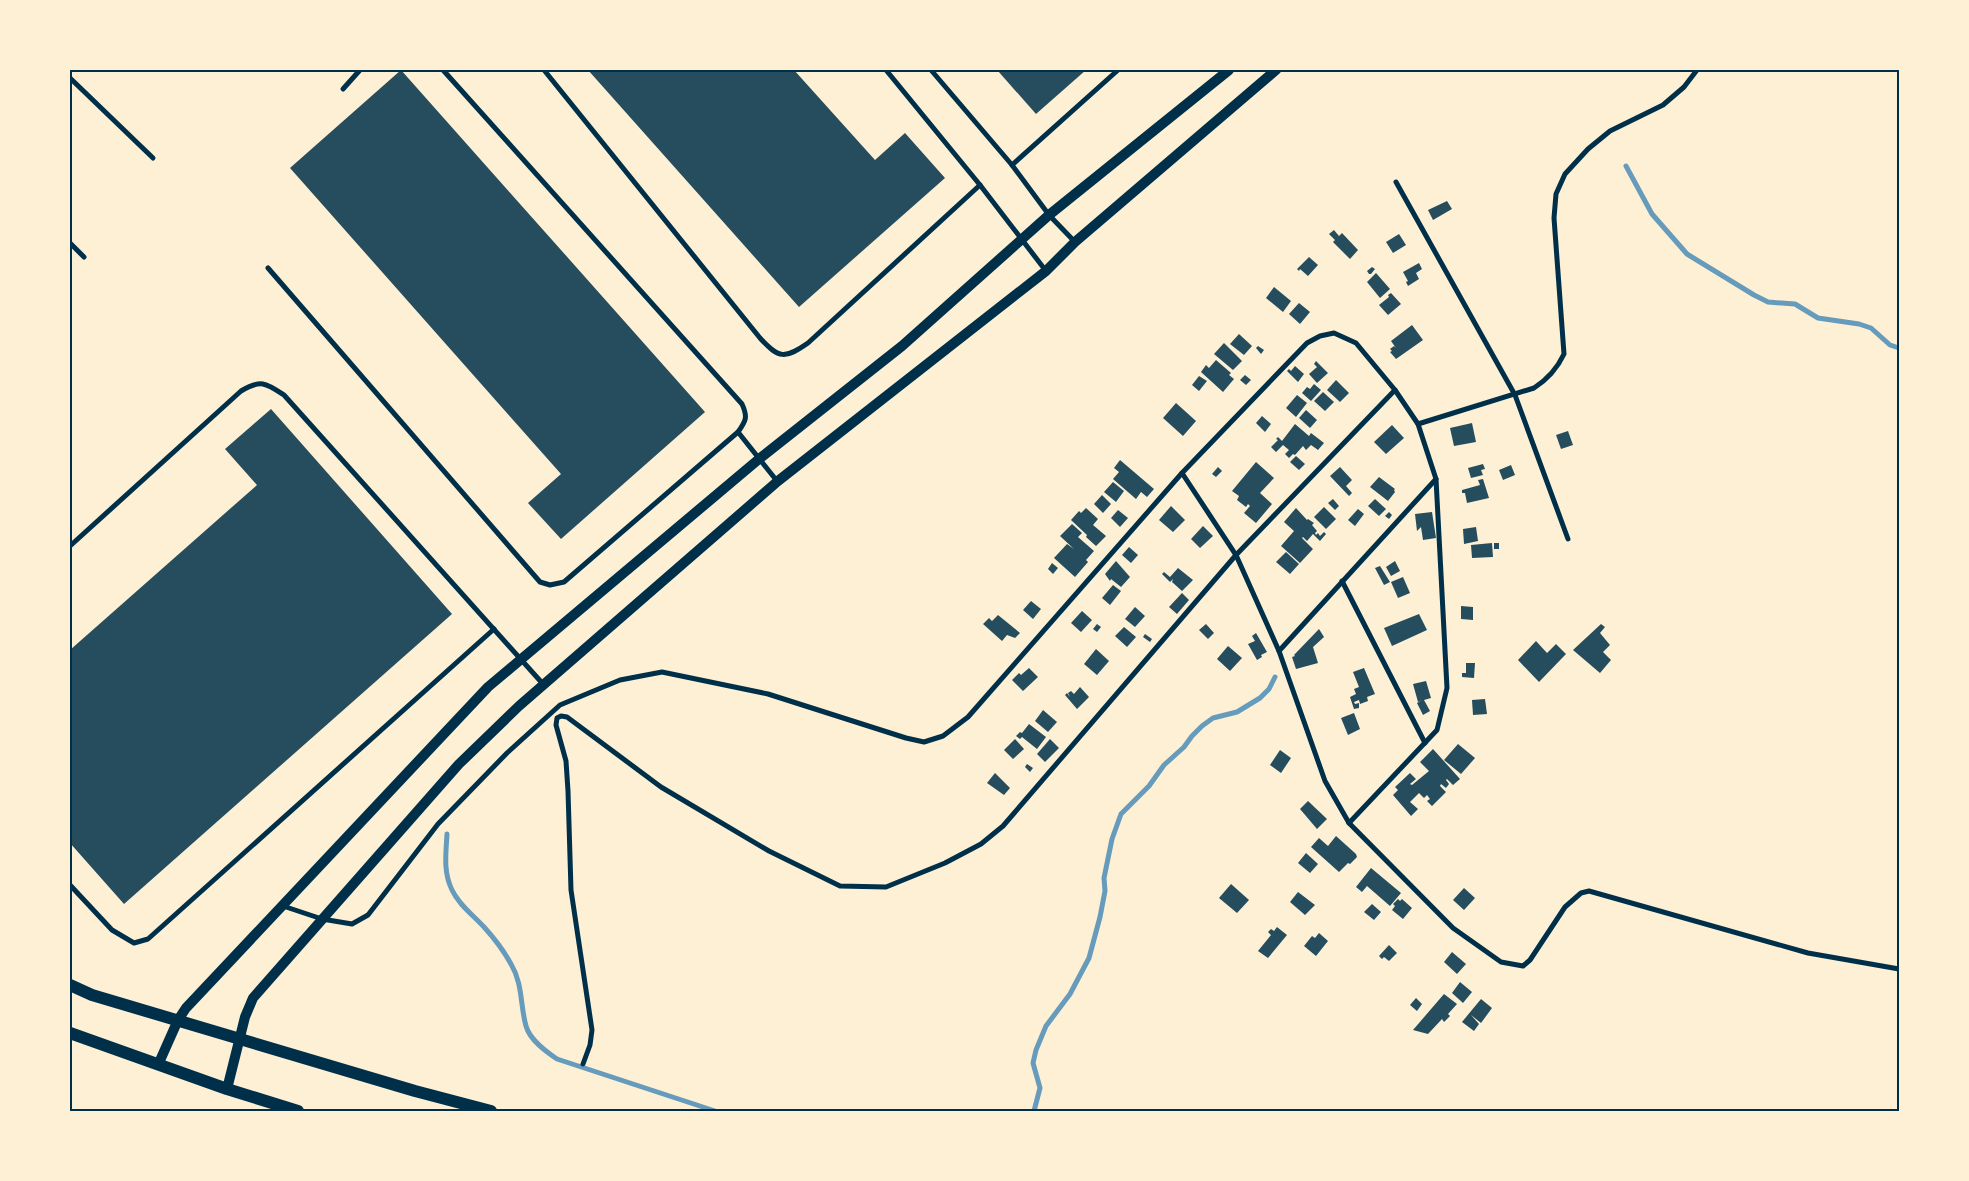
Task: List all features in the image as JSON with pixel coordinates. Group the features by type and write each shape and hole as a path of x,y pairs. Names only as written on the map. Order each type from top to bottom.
{"main road":[{"path":"158,1065 178,1020 209,982 283,906 488,687 759,459 902,346 1049,215 1230,70"},
{"path":"227,1089 245,1017 254,998 459,764 543,684 778,482 1046,271 1075,242 1276,70"},
{"path":"70,985 92,995 240,1040 491,1111"},
{"path":"70,1033 227,1089 298,1111"}],"street":[{"path":"343,89 360,70"},
{"path":"268,268 540,582 550,584 564,582 738,432 746,420 746,412 742,404 443,70"},
{"path":"544,70 760,338 772,352 784,356 794,352 808,342 980,185"},
{"path":"886,70 980,185 1046,271"},
{"path":"931,70 1012,165 1049,215 1075,242"},
{"path":"1012,165 1118,70"},
{"path":"1418,424 1534,388 1546,380 1558,367 1564,354 1554,218 1556,194 1565,174 1588,149 1610,131 1663,105 1684,87 1697,70"},
{"path":"70,78 153,158"},
{"path":"1396,182 1515,395 1568,538"},
{"path":"70,243 84,257"},
{"path":"283,906 322,919 352,924 368,915 438,824 506,753 560,706 620,680 662,672 768,694 906,738 924,742 942,736 968,717 1182,473 1307,343 1320,336 1334,333 1356,343 1395,390 1418,424 1436,479 1446,688 1437,730 1349,823"},
{"path":"70,546 241,391 254,383 269,384 284,395 543,684"},
{"path":"583,1064 590,1045 592,1030 571,890 566,761 556,725 557,718 560,716 567,717 661,787 769,851 840,886 886,886 945,862 981,844 1003,826 1236,555 1395,390"},
{"path":"738,432 778,482"},
{"path":"1182,473 1236,555 1279,651 1325,781 1349,823 1453,928 1501,962 1523,966 1530,960 1565,907 1581,893 1589,891 1808,953 1899,969"},
{"path":"1279,651 1436,479"},
{"path":"1342,581 1425,743"},
{"path":"70,885 112,930 134,943 148,939 494,629"}],"building":[{"path":"401,70 705,412 561,539 528,503 561,474 290,168"},
{"path":"588,70 794,70 875,160 905,133 945,178 799,307"},
{"path":"1086,70 1036,114 998,71"},
{"path":"1447,201 1452,209 1433,220 1428,210"},
{"path":"1334,230 1339,236 1342,233 1358,250 1350,259 1333,242 1335,240 1329,234"},
{"path":"1399,234 1406,245 1393,253 1386,242"},
{"path":"1309,257 1318,265 1308,276 1300,269 1299,271 1297,269"},
{"path":"1419,263 1422,269 1416,273 1419,279 1408,286 1406,282 1408,281 1403,272"},
{"path":"1372,267 1375,269 1369,274 1367,271"},
{"path":"1376,273 1390,289 1380,298 1367,282"},
{"path":"1274,287 1291,301 1283,312 1266,298"},
{"path":"1391,293 1401,304 1388,315 1379,305"},
{"path":"1299,303 1310,312 1300,324 1289,314"},
{"path":"1412,325 1423,340 1396,359 1390,352 1392,351 1390,349 1394,346 1396,348 1391,341"},
{"path":"1239,334 1252,346 1244,355 1230,344"},
{"path":"1224,343 1242,361 1233,370 1214,354"},
{"path":"1258,346 1264,350 1261,354 1256,348"},
{"path":"1216,360 1231,373 1229,375 1234,379 1223,392 1201,372 1206,365 1209,368"},
{"path":"1316,361 1328,373 1317,383 1309,374 1317,367 1314,364"},
{"path":"1295,366 1304,374 1298,382 1287,371 1289,369 1291,371"},
{"path":"1245,375 1251,380 1246,385 1240,380"},
{"path":"1199,376 1207,381 1199,391 1192,385"},
{"path":"1336,380 1349,393 1340,402 1327,390"},
{"path":"1314,384 1321,390 1311,401 1302,393 1307,387 1310,389"},
{"path":"1323,392 1334,402 1325,411 1314,401"},
{"path":"1297,395 1307,403 1296,417 1286,408"},
{"path":"1176,403 1196,421 1183,436 1163,418"},
{"path":"271,409 452,614 124,904 70,843 70,650 257,485 225,449"},
{"path":"1306,410 1317,420 1310,428 1299,418"},
{"path":"1262,416 1271,424 1265,432 1256,423"},
{"path":"1472,423 1476,442 1454,446 1450,428"},
{"path":"1295,424 1309,436 1311,433 1324,443 1318,450 1311,445 1306,450 1303,446 1295,455 1293,454 1289,458 1285,454 1289,450 1283,445 1276,452 1271,447 1278,440 1276,439 1278,437 1282,441"},
{"path":"1392,425 1404,438 1386,454 1374,442"},
{"path":"1568,431 1573,445 1561,449 1556,435"},
{"path":"1296,456 1305,464 1299,470 1290,462"},
{"path":"1120,460 1154,489 1147,497 1141,492 1136,499 1113,479 1119,472 1114,468"},
{"path":"1256,462 1274,478 1260,493 1272,504 1256,523 1244,513 1250,506 1248,504 1246,507 1237,500 1239,496 1232,491"},
{"path":"1483,464 1485,469 1481,470 1483,475 1471,478 1468,468"},
{"path":"1511,465 1515,475 1503,480 1499,470"},
{"path":"1218,467 1222,471 1216,477 1212,474"},
{"path":"1340,467 1352,480 1346,486 1352,493 1349,496 1330,476"},
{"path":"1379,477 1395,489 1395,492 1388,501 1370,487"},
{"path":"1483,479 1489,498 1467,503 1465,493 1462,493 1462,490 1480,485 1478,480"},
{"path":"1113,482 1124,491 1116,502 1104,492"},
{"path":"1102,495 1111,504 1103,513 1094,504"},
{"path":"1333,499 1339,506 1335,510 1328,503"},
{"path":"1375,499 1386,509 1379,516 1368,506"},
{"path":"1171,506 1185,520 1173,532 1159,520"},
{"path":"1324,507 1336,519 1326,529 1314,517"},
{"path":"1086,508 1098,519 1093,525 1106,536 1096,546 1071,520 1079,511 1081,513"},
{"path":"1296,508 1307,520 1314,523 1312,525 1317,531 1316,535 1318,533 1320,536 1324,532 1326,534 1320,541 1313,534 1307,541 1302,538 1313,549 1300,563 1281,546 1294,531 1284,522"},
{"path":"1358,509 1364,514 1355,526 1348,520"},
{"path":"1118,510 1128,518 1120,527 1111,518"},
{"path":"1389,512 1392,515 1389,519 1385,516"},
{"path":"1432,512 1436,538 1423,540 1421,527 1417,531 1415,514"},
{"path":"1072,524 1082,533 1078,537 1094,551 1086,560 1088,562 1075,577 1054,558 1067,544 1074,549 1060,536"},
{"path":"1203,526 1213,536 1200,548 1191,539"},
{"path":"1476,527 1478,541 1464,544 1463,529"},
{"path":"1492,543 1493,557 1472,558 1471,545"},
{"path":"1494,543 1499,543 1499,549 1494,549"},
{"path":"1129,547 1138,555 1131,563 1122,555"},
{"path":"1286,552 1299,564 1290,574 1276,562"},
{"path":"1116,561 1130,577 1121,587 1111,579 1110,581 1105,574"},
{"path":"1395,561 1400,571 1391,576 1386,567"},
{"path":"1052,563 1058,568 1053,574 1048,569"},
{"path":"1380,566 1390,582 1384,585 1375,568"},
{"path":"1178,568 1193,580 1182,591 1172,582 1173,579 1170,582 1162,574 1164,572 1170,577"},
{"path":"1403,577 1410,593 1398,598 1391,582"},
{"path":"1113,585 1121,591 1110,605 1102,598"},
{"path":"1182,593 1189,600 1177,614 1169,607"},
{"path":"1031,601 1041,609 1033,619 1023,610"},
{"path":"1461,606 1473,607 1473,620 1461,619"},
{"path":"1135,607 1145,616 1135,627 1125,619"},
{"path":"1082,611 1092,620 1081,632 1071,623"},
{"path":"1419,614 1427,630 1392,646 1384,628"},
{"path":"998,615 1020,633 1015,638 1007,635 1002,641 983,624 989,618 992,621"},
{"path":"1097,624 1101,627 1097,632 1093,629"},
{"path":"1206,624 1214,633 1208,639 1199,630"},
{"path":"1601,624 1605,627 1600,633 1610,645 1603,652 1611,660 1600,673 1573,650"},
{"path":"1124,627 1136,637 1127,647 1115,636"},
{"path":"1319,629 1324,637 1313,647 1318,663 1296,669 1292,657"},
{"path":"1256,633 1267,652 1257,660 1248,644 1255,641 1252,636"},
{"path":"1145,634 1152,639 1150,642 1143,637"},
{"path":"1536,641 1547,653 1556,644 1566,654 1539,682 1518,660"},
{"path":"1228,646 1242,658 1230,671 1217,659"},
{"path":"1096,649 1109,661 1097,675 1084,664"},
{"path":"1466,663 1475,663 1474,678 1462,677 1462,673 1466,673"},
{"path":"1029,668 1038,677 1023,691 1012,680 1019,673 1021,675"},
{"path":"1364,668 1375,694 1367,697 1368,701 1360,704 1359,700 1354,702 1355,704 1359,703 1359,708 1354,709 1350,697 1356,694 1354,689 1359,687 1353,672"},
{"path":"1426,681 1431,698 1424,700 1430,711 1423,715 1417,703 1422,700 1418,702 1413,684"},
{"path":"1080,687 1089,697 1077,709 1065,695 1067,693 1070,697 1068,693 1071,691 1074,694"},
{"path":"1485,699 1487,714 1473,715 1472,700"},
{"path":"1043,710 1057,722 1048,732 1035,721"},
{"path":"1354,713 1360,729 1348,735 1341,718"},
{"path":"1029,724 1046,737 1037,749 1022,737 1020,739 1016,736 1020,732 1022,733"},
{"path":"1015,739 1024,749 1013,759 1004,750"},
{"path":"1050,739 1059,748 1045,762 1037,754"},
{"path":"1458,744 1475,758 1461,774 1444,760"},
{"path":"1433,749 1460,779 1453,785 1447,779 1449,784 1446,788 1441,784 1440,786 1446,792 1432,806 1427,801 1430,799 1427,795 1424,798 1419,793 1410,802 1418,809 1411,816 1393,795 1398,790 1395,787 1410,773 1416,779 1410,784 1412,785 1429,771 1420,762"},
{"path":"1280,750 1291,758 1281,773 1270,765"},
{"path":"1027,764 1033,768 1030,772 1025,767"},
{"path":"995,773 1010,788 1004,795 987,783"},
{"path":"1308,801 1327,819 1317,829 1300,809"},
{"path":"1336,836 1357,857 1339,872 1311,847 1319,838 1328,846"},
{"path":"1306,853 1318,864 1310,873 1298,863"},
{"path":"1371,868 1401,893 1390,906 1367,886 1362,892 1356,887"},
{"path":"1231,884 1249,900 1237,913 1219,898"},
{"path":"1464,888 1475,898 1464,910 1453,900"},
{"path":"1298,892 1315,905 1305,915 1290,902"},
{"path":"1398,899 1400,901 1402,899 1412,908 1403,919 1392,910 1395,906 1393,904"},
{"path":"1372,904 1381,912 1374,920 1364,912"},
{"path":"1277,927 1287,935 1268,958 1258,951 1271,935 1268,932 1271,929 1274,931"},
{"path":"1319,933 1328,941 1316,956 1304,946 1312,936 1315,938"},
{"path":"1389,945 1397,953 1389,961 1379,956"},
{"path":"1452,952 1466,964 1457,974 1444,962"},
{"path":"1460,982 1472,992 1463,1003 1452,993"},
{"path":"1444,994 1457,1004 1448,1014 1450,1016 1444,1022 1442,1019 1428,1034 1413,1030"},
{"path":"1416,998 1422,1004 1417,1011 1410,1005"},
{"path":"1481,999 1492,1008 1481,1023 1471,1015 1479,1024 1474,1031 1462,1022"}],"waterway":[{"path":"1626,166 1652,214 1687,254 1768,302 1795,304 1818,318 1859,324 1871,328 1890,345 1899,348"},
{"path":"1034,1111 1040,1088 1033,1063 1036,1050 1046,1026 1070,994 1089,958 1100,917 1105,891 1104,878 1112,839 1121,814 1149,786 1164,765 1184,747 1202,726 1213,718 1237,712 1260,698 1269,689 1275,677"},
{"path":"447,834 446,869 452,890 462,905 495,940 511,964 518,979 526,1026 538,1045 557,1059 715,1111"}]}
